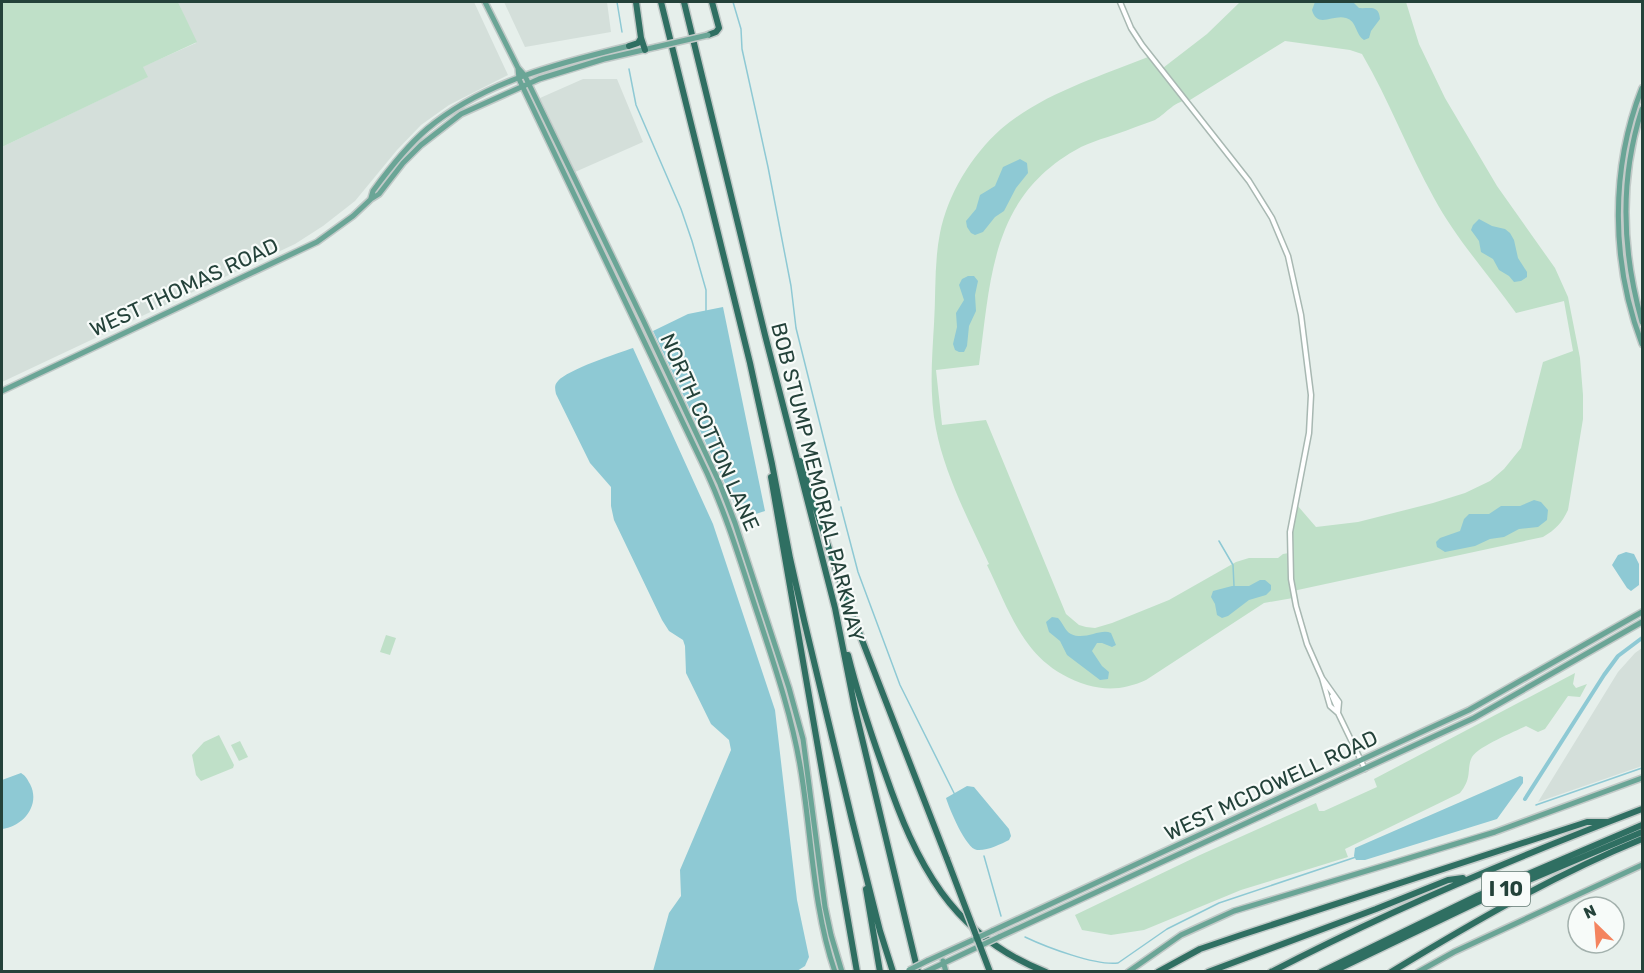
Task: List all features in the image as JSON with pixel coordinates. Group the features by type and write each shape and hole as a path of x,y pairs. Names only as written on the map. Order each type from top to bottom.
{"highway":[{"path":"636,2 645,50"},
{"name":"BOB STUMP MEMORIAL PARKWAY","path":"661,2 750,363 800,603 852,820 880,931 893,972"},
{"name":"BOB STUMP MEMORIAL PARKWAY","path":"684,2 835,608 855,709 918,972"},
{"path":"708,34 716,32 719,28 712,2"},
{"path":"629,46 638,43 641,38"},
{"path":"767,444 768,465 857,972"},
{"path":"794,447 850,609 990,972"},
{"path":"835,608 868,723 891,790 915,849 928,874 946,899 972,928 1008,953 1046,972"},
{"name":"I 10","path":"1271,972 1371,921 1470,877 1642,809"},
{"path":"852,820 880,972"},
{"path":"1158,972 1200,950 1284,921 1587,822 1607,822"},
{"path":"1322,972 1477,896 1642,825"},
{"name":"I 10","path":"1332,972 1484,899 1642,832"},
{"path":"1390,972 1464,928 1557,878 1642,839"},
{"path":"1208,972 1448,880 1470,877"},
{"path":"1339,972 1372,951"}],"main road":[{"name":"NORTH COTTON LANE","path":"485,2 518,68 522,86 552,152 601,248 713,488 731,532 790,720 801,767 819,914 835,972"},
{"name":"WEST THOMAS ROAD","path":"2,391 317,242 354,216 370,199 379,194 404,163 441,128 461,114 528,83 580,66 708,34"},
{"name":"WEST THOMAS ROAD","path":"370,199 373,191 406,148 450,112 508,82 568,62 629,46"},
{"name":"NORTH COTTON LANE","path":"522,78 528,83 614,260 720,484 735,523 801,731 810,782 825,907 842,972"},
{"path":"1642,88 1624,153 1618,219 1625,285 1642,344"},
{"path":"1642,109 1629,163 1625,222 1630,272 1642,322"},
{"path":"552,152 564,169 569,171"},
{"name":"WEST MCDOWELL ROAD","path":"906,972 1498,695 1642,612"},
{"name":"WEST MCDOWELL ROAD","path":"927,971 1365,769 1504,702 1642,622"},
{"path":"1128,972 1181,935 1234,910 1495,832 1642,778"},
{"path":"1418,971 1466,946 1642,865"},
{"path":"933,958 942,960 946,972"}],"street":[{"path":"1120,2 1131,28 1142,45 1255,190 1277,228 1288,256 1301,315 1311,395 1309,433 1290,532 1291,579 1300,625 1365,769"}],"shaded area":[{"path":"178,2 474,2 508,75 449,105 421,125 355,201 295,244 2,382 2,147 147,77 142,67 196,43"},
{"path":"504,2 607,2 611,32 525,47"},
{"path":"583,79 617,79 643,142 575,172 540,98"},
{"path":"1642,648 1642,766 1538,802 1618,672"}],"green space":[{"path":"2,2 178,2 197,42 143,67 148,77 2,147"},
{"path":"1240,2 1406,2 1419,44 1445,98 1497,186 1555,268 1568,297 1580,358 1583,419 1568,510 1558,526 1543,537 1293,591 1293,598 1264,603 1146,680 1117,688 1095,687 1066,677 1049,666 1024,638 987,565 989,564 958,498 945,463 936,429 932,390 938,244 944,218 962,176 980,151 1001,129 1052,96 1148,57 1159,71 1207,34","holes":["1285,41 1350,50 1362,54 1434,198 1462,242 1516,313 1564,301 1573,351 1543,362 1521,448 1504,469 1490,481 1465,493 1433,503 1358,522 1316,527 1297,505 1294,505 1289,553 1278,558 1249,558 1236,562 1169,600 1112,623 1095,628 1079,625 1066,614 986,420 942,425 936,370 979,365 987,301 1001,241 1012,214 1029,189 1051,167 1081,147 1155,120 1175,104 1190,100"]},
{"path":"386,635 396,638 390,655 380,652"},
{"path":"1575,673 1573,684 1576,688 1587,684 1580,697 1568,696 1545,729 1538,732 1526,726 1482,748 1470,761 1467,782 1460,793 1345,849 1348,857 1241,890 1144,930 1111,935 1082,930 1075,915 1316,803 1319,811 1324,811 1377,787 1374,779"},
{"path":"219,735 234,765 233,768 201,781 196,775 192,755 204,742"},
{"path":"240,741 248,757 239,761 231,745"}],"water":[{"path":"1315,2 1353,2 1359,8 1376,9 1380,19 1369,38 1364,40 1350,20 1346,18 1322,20 1314,16 1312,10"},
{"path":"1020,159 1027,163 1028,173 1016,188 1004,211 995,217 983,232 975,235 971,233 966,221 976,209 980,195 995,186 1003,167"},
{"path":"1479,219 1510,233 1518,258 1527,272 1527,277 1514,282 1499,270 1493,259 1481,252 1479,241 1471,230"},
{"path":"974,276 978,281 975,295 976,311 969,326 967,346 964,352 959,352 955,350 953,344 957,327 956,313 964,300 959,285 962,279"},
{"path":"723,307 765,511 750,516 739,513 653,331 688,314"},
{"path":"633,348 713,524 775,710 797,900 809,957 805,966 797,971 653,971 669,913 681,896 680,870 731,750 729,740 711,724 686,673 683,640 669,631 662,620 614,520 611,487 590,463 556,394 558,381 571,372"},
{"path":"1534,500 1541,502 1548,510 1547,520 1538,527 1519,529 1504,537 1445,552 1437,547 1436,542 1440,538 1460,531 1464,519 1469,514 1489,514 1501,506 1520,506"},
{"path":"1626,552 1634,554 1639,564 1639,585 1631,591 1612,565 1618,555"},
{"path":"1265,580 1271,585 1271,590 1266,595 1249,600 1228,616 1222,618 1217,615 1211,597 1213,591 1232,586 1249,586"},
{"path":"1052,617 1058,618 1067,631 1076,636 1111,633 1116,645 1112,647 1097,643 1092,651 1109,672 1108,679 1100,680 1067,655 1060,641 1049,632 1046,622"},
{"path":"21,773 27,779 33,792 32,807 17,824 2,829 2,780"},
{"path":"1520,776 1523,777 1523,783 1497,819 1365,860 1356,860 1354,856 1355,848"},
{"path":"967,786 974,787 1009,829 1011,836 1009,840 981,850 973,848 968,843 946,798"}],"waterway":[{"path":"617,2 622,32"},
{"path":"733,2 741,29 742,49 791,286 796,328 839,500"},
{"path":"629,69 636,105 681,209 692,241 706,290 706,312"},
{"path":"841,507 858,572 900,685 955,795"},
{"path":"1219,541 1233,565 1234,586"},
{"path":"1525,799 1604,675 1618,656 1642,638"},
{"path":"1536,805 1642,768"},
{"path":"984,856 1001,916"},
{"path":"1025,937 1084,959 1118,963 1167,929 1219,903 1356,857"}]}
